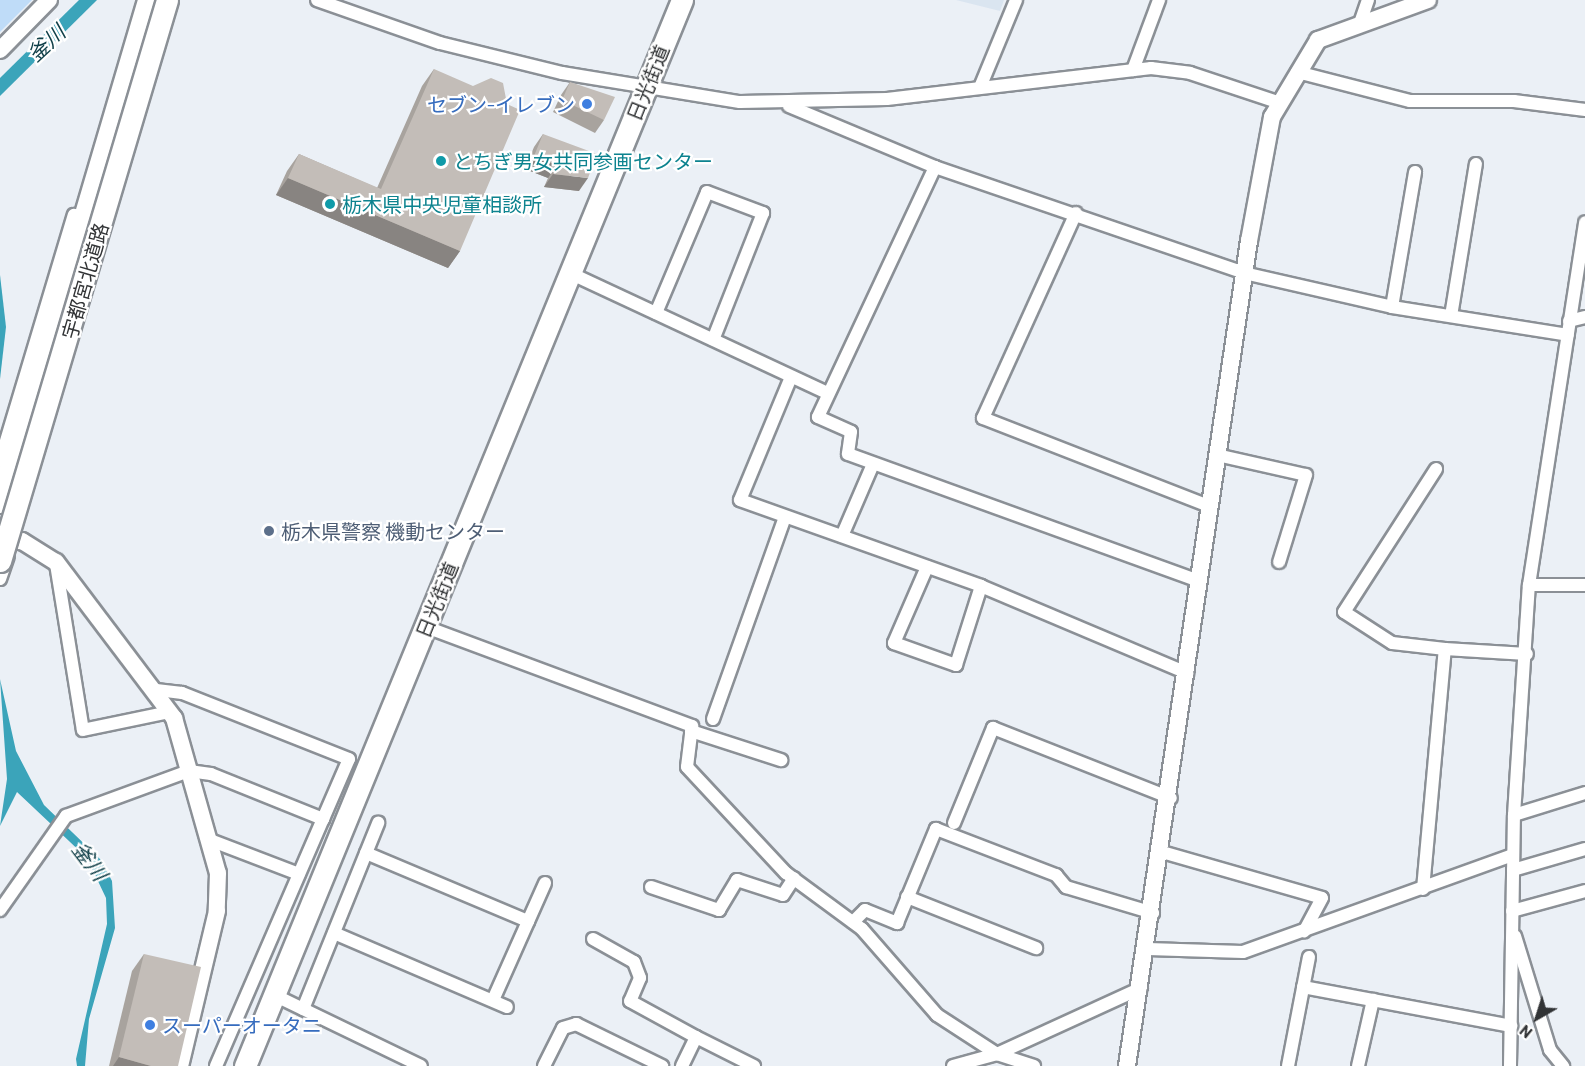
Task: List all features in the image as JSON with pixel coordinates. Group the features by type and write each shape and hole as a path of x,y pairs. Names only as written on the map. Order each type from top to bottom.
{"highway":[{"name":"宇都宮北道路","path":"0,502 148,0"},
{"name":"宇都宮北道路","path":"0,561 167,0"},
{"name":"日光街道","path":"245,1066 572,274 682,0"}],"street":[{"path":"0,50 49,0"},
{"path":"0,460 138,0"},
{"path":"0,579 7,540 174,0"},
{"path":"317,0 440,43 562,74 784,104 887,99 981,85 1133,70 1190,73 1277,102"},
{"path":"981,85 1016,0"},
{"path":"1133,70 1159,0"},
{"path":"1359,26 1368,0"},
{"path":"1127,1066 1171,798 1198,581 1244,273 1277,102 1318,40 1428,0"},
{"path":"1297,72 1410,101 1514,100 1585,110"},
{"path":"784,104 935,167 1076,213 1244,273 1392,307 1568,335"},
{"path":"1451,316 1476,164"},
{"path":"935,167 827,393 818,417 851,432 848,454 1198,581"},
{"path":"1392,307 1415,172"},
{"path":"656,314 706,192 763,213 713,340"},
{"path":"1076,213 983,418 1209,506"},
{"path":"1510,1066 1514,815 1527,654 1529,585 1568,335 1579,321 1585,222"},
{"path":"572,274 827,393"},
{"path":"791,376 740,500 981,586 1187,673"},
{"path":"1217,455 1306,475 1279,562"},
{"path":"842,536 873,464"},
{"path":"1436,469 1344,612 1392,643 1527,654"},
{"path":"713,719 785,517"},
{"path":"7,540 56,562 156,690 170,712 218,873 218,911 180,1066"},
{"path":"56,562 83,730 170,712"},
{"path":"927,567 894,642 956,665 981,586"},
{"path":"1529,585 1585,585"},
{"path":"426,627 692,726 687,767 794,878 853,922 937,1016 995,1060"},
{"path":"1423,889 1445,649"},
{"path":"156,690 182,693 349,759 216,1066"},
{"path":"954,823 993,728 1171,798"},
{"path":"691,731 781,760"},
{"path":"0,910 49,834 66,816 189,771 211,774 323,819"},
{"path":"1514,815 1585,793"},
{"path":"303,1009 378,823"},
{"path":"853,922 865,910 897,923 936,829 1056,875 1066,887 1153,913"},
{"path":"210,840 299,874"},
{"path":"1513,870 1585,849"},
{"path":"1162,852 1322,898 1304,932"},
{"path":"366,853 528,921"},
{"path":"1148,949 1243,952 1304,932 1513,855"},
{"path":"651,887 719,910 737,880 783,895 794,878"},
{"path":"493,1000 545,883"},
{"path":"1512,911 1585,891"},
{"path":"907,897 1036,948"},
{"path":"1512,926 1551,1050 1563,1066"},
{"path":"334,933 507,1006"},
{"path":"593,939 634,962 640,978 630,1000 754,1066"},
{"path":"1288,1066 1309,957"},
{"path":"1303,987 1511,1026"},
{"path":"995,1060 1141,988"},
{"path":"274,995 414,1065"},
{"path":"1358,1066 1373,1000"},
{"path":"544,1066 564,1028 576,1024 662,1066"},
{"path":"682,1066 696,1037"},
{"path":"953,1066 995,1060 1034,1066"}],"shaded area":[{"path":"0,0 32,0 0,32"},
{"path":"956,0 1004,0 1000,11"}],"water":[{"name":"釜川","path":"79,0 97,0 0,96 0,78"},
{"path":"0,275 6,327 0,379"},
{"name":"釜川","path":"0,679 16,751 44,805 101,860 112,881 115,928 89,1019 85,1066 77,1066 76,1059 107,924 106,898 87,858 17,792 0,826 7,779"}],"building":[{"name":"とちぎ男女共同参画センター","path":"434,69 473,86 491,78 503,83 507,104 520,110 460,251 288,178 299,154 381,189"},
{"path":"570,82 615,97 604,120 562,100"},
{"path":"543,134 597,154 588,178 553,174 557,165 534,156"},
{"name":"スーパーオータニ","path":"144,954 201,967 178,1066 151,1066 119,1057"}],"place":[{"name":"セブン-イレブン","path":"587,104"},
{"name":"とちぎ男女共同参画センター","path":"441,161"},
{"name":"栃木県中央児童相談所","path":"330,204"},
{"name":"栃木県警察 機動センター","path":"269,531"},
{"name":"スーパーオータニ","path":"150,1025"}]}
